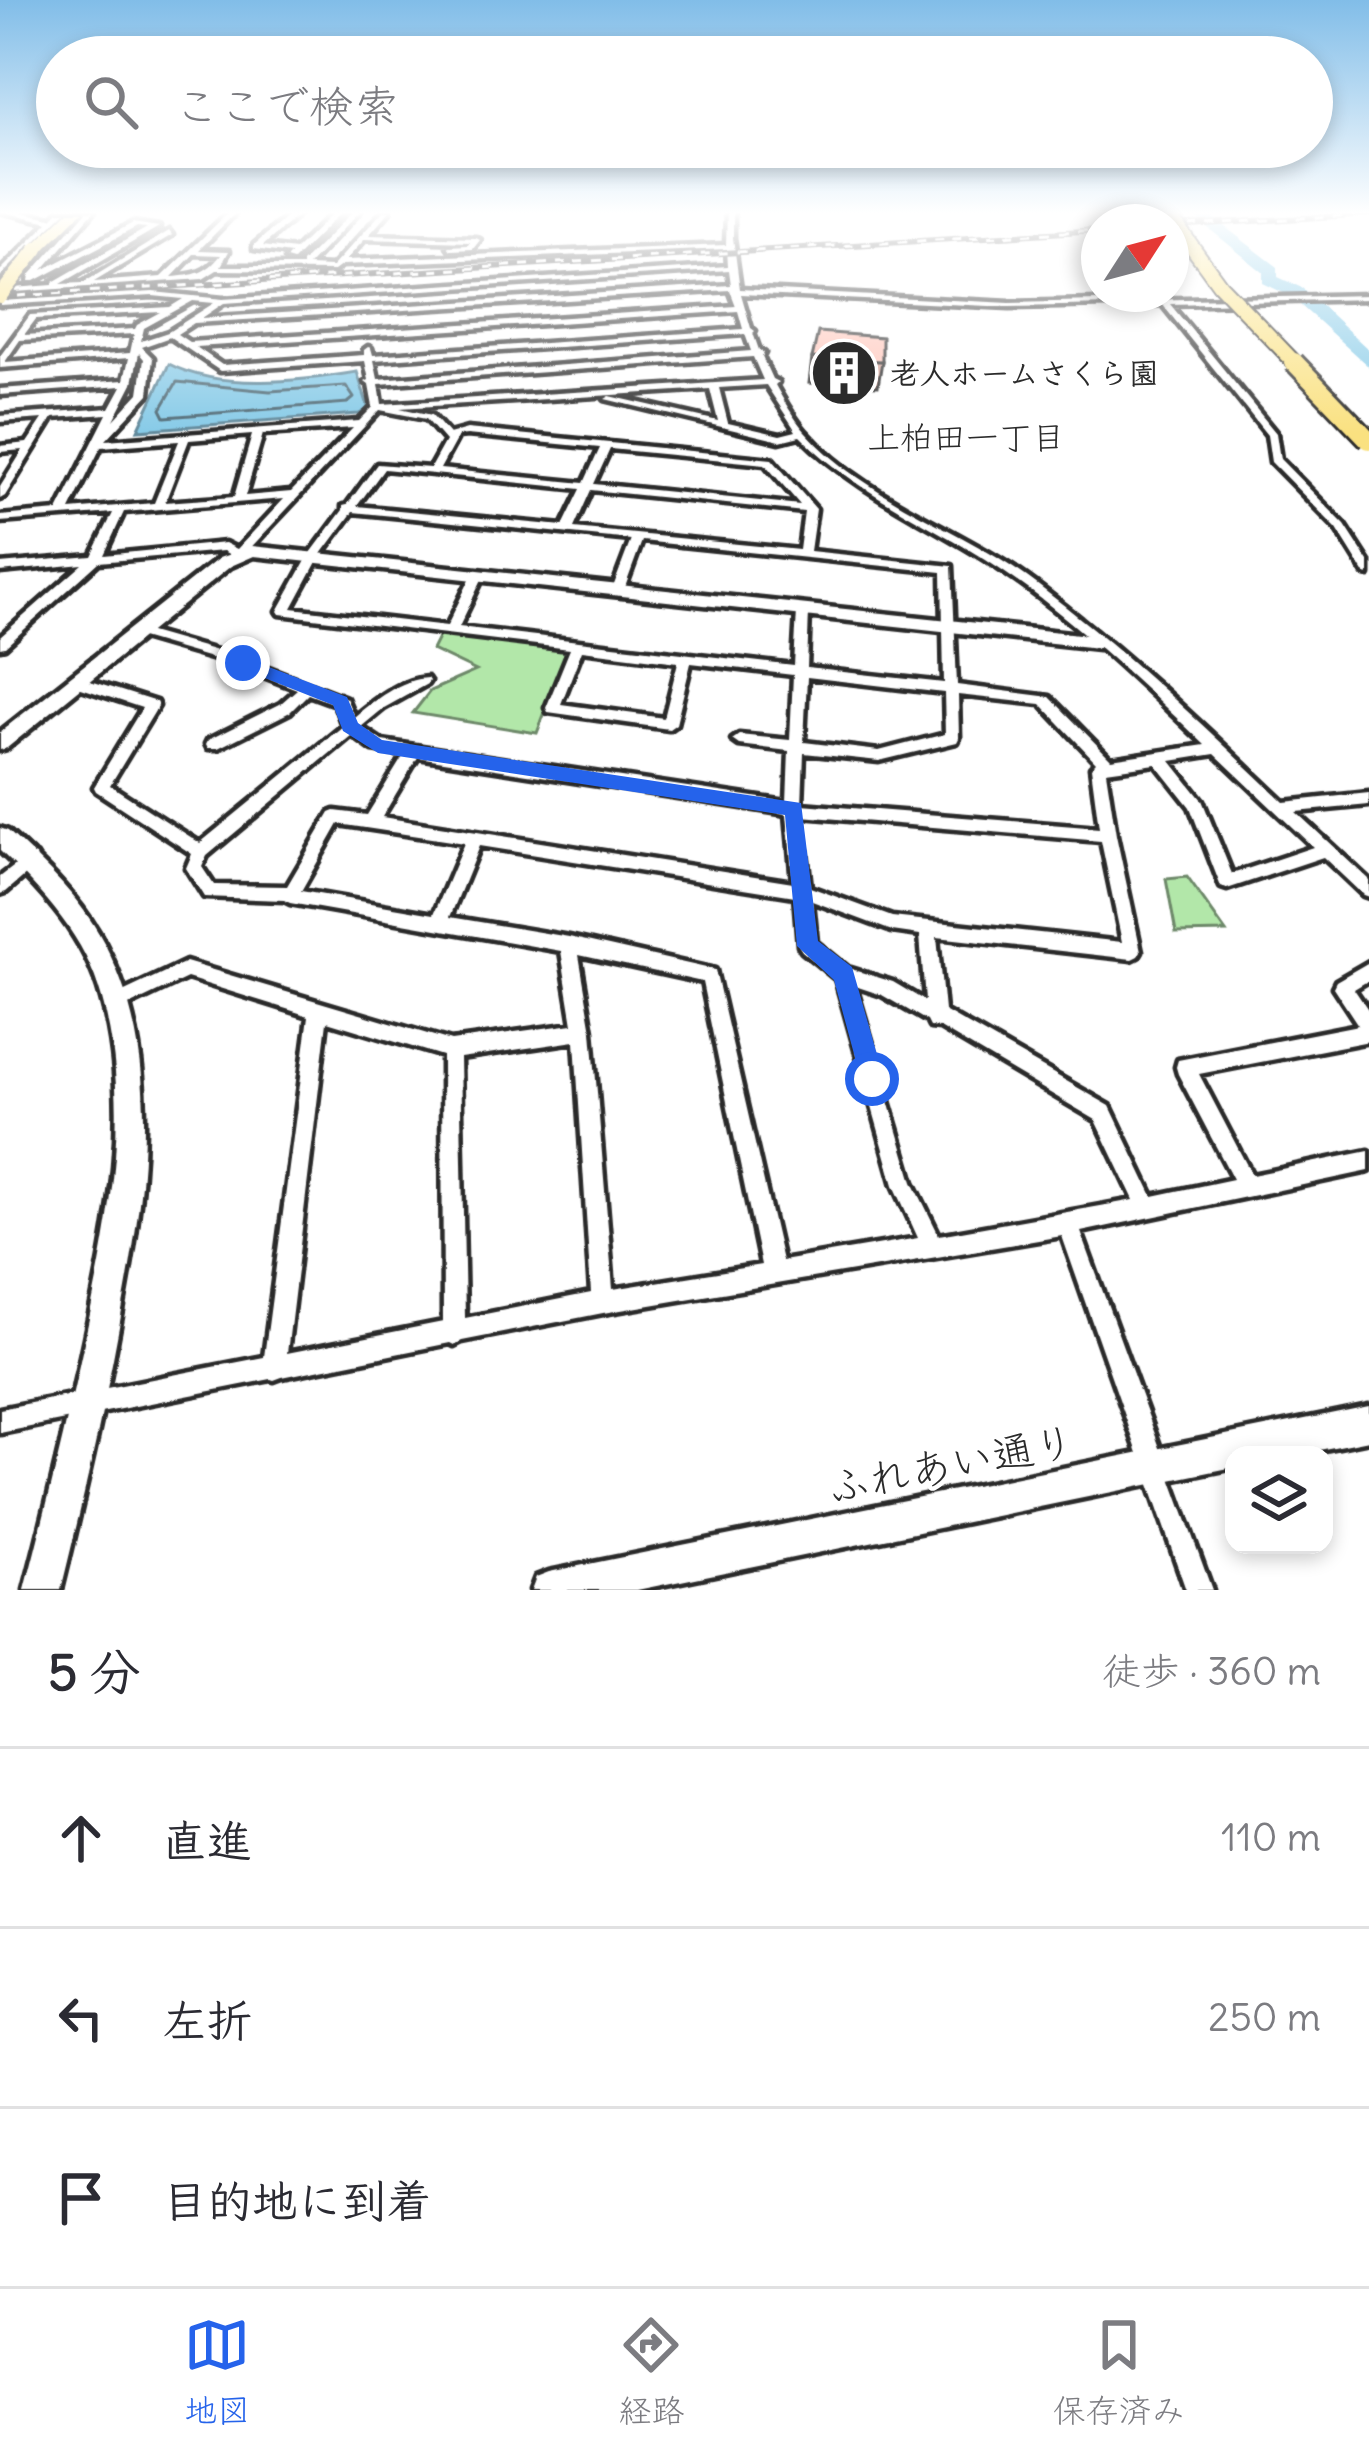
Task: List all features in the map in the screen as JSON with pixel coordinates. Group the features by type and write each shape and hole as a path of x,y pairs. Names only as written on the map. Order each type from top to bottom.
{"highway":[{"path":"1206,285 1251,341 1369,460"},
{"path":"1220,285 1369,440"}],"street":[{"path":"23,289 26,285"},
{"path":"3,298 23,289 81,285"},
{"path":"3,298 44,301 153,294 223,301 439,285"},
{"path":"547,285 557,396"},
{"path":"733,285 773,382 802,433 878,491 1028,583 1369,890"},
{"path":"378,406 367,357 374,310 383,289"},
{"path":"190,321 733,289 1010,305 1081,305"},
{"path":"1189,303 1369,297"},
{"path":"0,318 3,298"},
{"path":"18,338 139,331 190,299"},
{"path":"0,363 44,301"},
{"path":"0,363 135,351 223,301"},
{"path":"189,345 740,308"},
{"path":"33,317 172,309"},
{"path":"1172,312 1272,435 1275,460 1341,527 1369,572"},
{"path":"62,514 128,383 139,331"},
{"path":"171,334 220,368 751,332"},
{"path":"96,444 144,394 149,358 135,351"},
{"path":"370,382 760,353"},
{"path":"0,743 238,554 378,406 773,382"},
{"path":"0,392 128,383"},
{"path":"714,386 724,424"},
{"path":"557,396 623,400 779,438 802,433"},
{"path":"378,406 429,417 450,441"},
{"path":"0,419 112,411"},
{"path":"0,496 4,482 50,415"},
{"path":"96,444 361,424"},
{"path":"433,471 450,441 467,432 768,461 810,508 804,554"},
{"path":"238,500 259,433"},
{"path":"158,507 185,438"},
{"path":"0,449 31,446"},
{"path":"567,530 606,446"},
{"path":"810,508 381,466 314,557 284,611 1045,700 1108,766"},
{"path":"0,519 296,495"},
{"path":"347,508 948,569 952,738 879,756 739,740"},
{"path":"0,644 97,558 120,510"},
{"path":"618,590 638,537"},
{"path":"0,568 225,547 238,554 314,557 1097,642"},
{"path":"0,583 21,566"},
{"path":"451,631 478,575"},
{"path":"803,611 794,808 808,946 844,974 887,988 936,1021 1102,1113 1148,1208"},
{"path":"136,632 341,701 350,727 378,746 412,755 794,808 1108,835"},
{"path":"578,645 553,708 669,724 686,657"},
{"path":"74,681 151,706 101,787 201,852"},
{"path":"289,892 210,892 194,868 201,852 350,727 422,681"},
{"path":"213,744 285,707 306,688"},
{"path":"0,719 19,727"},
{"path":"289,892 335,817 800,890 892,924 1132,950 1098,767 1215,749"},
{"path":"371,822 412,755"},
{"path":"1160,758 1197,804 1227,881 1325,850"},
{"path":"1280,808 1369,799"},
{"path":"0,837 30,861 79,916 118,1003 131,1078 132,1164 88,1405 44,1590"},
{"path":"439,922 473,841"},
{"path":"0,887 30,861"},
{"path":"289,892 292,899 569,945 709,976 774,1273"},
{"path":"928,928 936,1021"},
{"path":"569,945 583,1031 603,1302"},
{"path":"118,1003 186,970 451,1050 583,1031"},
{"path":"1247,1186 1185,1067 1369,1029 1342,987 1369,970"},
{"path":"844,974 904,1185 933,1246"},
{"path":"274,1369 320,1011"},
{"path":"451,1050 454,1334"},
{"path":"0,1420 603,1302 1068,1224 1369,1161"},
{"path":"1068,1224 1198,1590"},
{"name":"ふれあい通り","path":"550,1590 1369,1423"}],"green space":[{"path":"442,630 563,645 569,650 537,733 413,713 430,691 476,671 432,650"},
{"path":"1187,877 1226,932 1176,933 1166,879"}],"water":[{"path":"169,364 236,381 287,381 357,372 369,409 359,414 138,430"}],"building":[{"path":"818,332 882,337 882,361 812,358"}],"waterway":[{"path":"1282,285 1296,292 1369,361"}],"railway":[{"path":"0,297 194,285"}],"place":[{"name":"老人ホームさくら園","path":"844,373"}],"district":[{"name":"上柏田一丁目","path":"966,437"}],"route":[{"path":"243,663 341,701 350,727 378,746 412,755 794,808 808,946 844,974 872,1079"}]}
